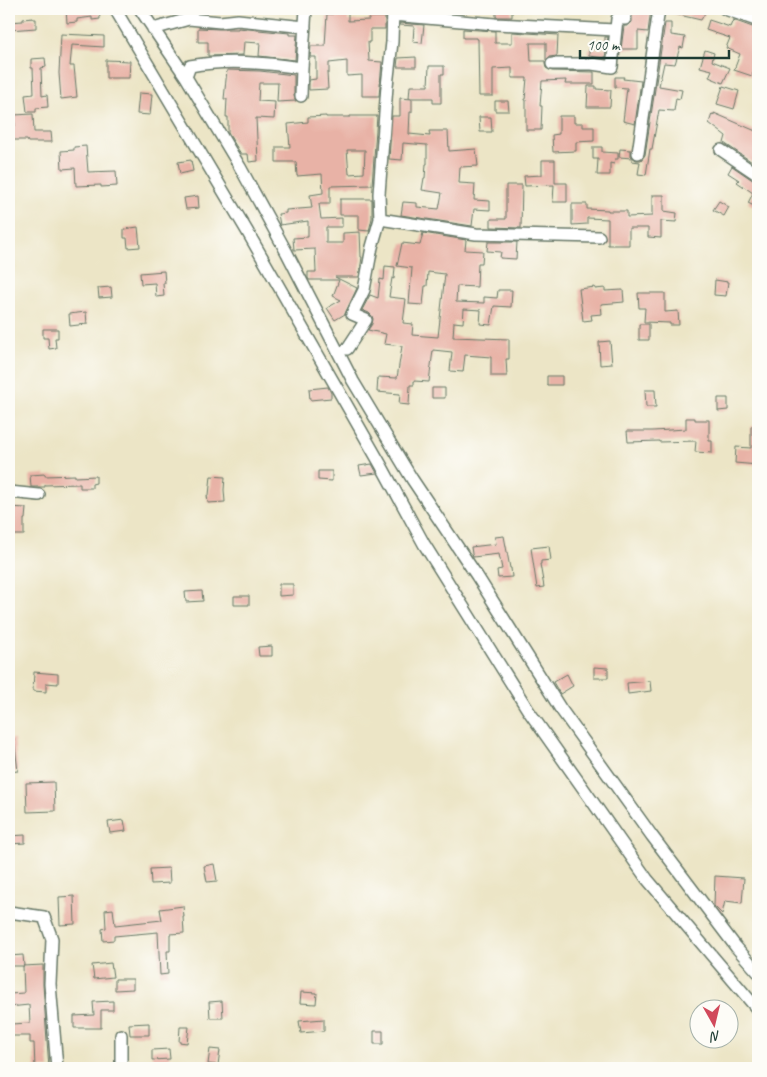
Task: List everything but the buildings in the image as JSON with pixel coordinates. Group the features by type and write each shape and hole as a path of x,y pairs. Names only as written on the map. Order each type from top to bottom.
{"street":[{"path":"115,9 247,231 424,544 528,710 647,879 758,1010"},
{"path":"140,9 186,77 250,184 353,381 412,479 477,576 560,708 652,836 736,948 758,972"},
{"path":"301,96 306,9"},
{"path":"552,64 592,64 612,67 617,19 625,19 625,9"},
{"path":"638,153 659,9"},
{"path":"725,9 756,20 758,16"},
{"path":"347,349 366,320 352,314 364,290 372,247 380,219 380,185 392,42 392,12 495,24 615,30"},
{"path":"153,28 189,20 220,22 238,20 305,27"},
{"path":"186,77 190,66 208,63 275,64 302,68"},
{"path":"721,150 758,175"},
{"path":"380,219 476,234 599,237"},
{"path":"9,492 38,495"},
{"path":"9,912 44,917 52,939 51,991 57,1068"},
{"path":"121,1035 121,1068"}]}
